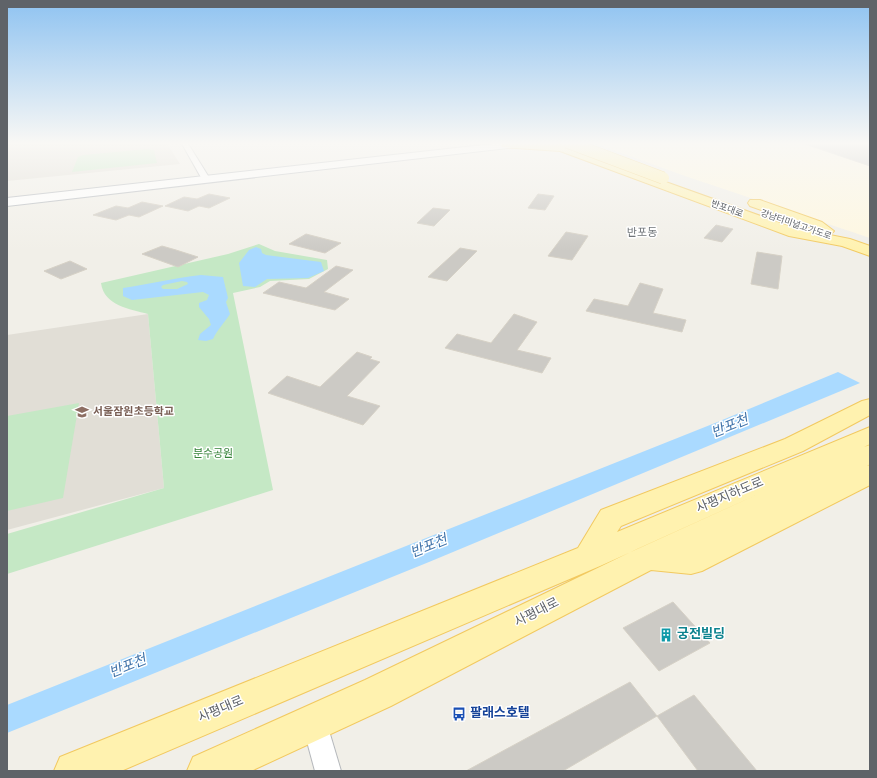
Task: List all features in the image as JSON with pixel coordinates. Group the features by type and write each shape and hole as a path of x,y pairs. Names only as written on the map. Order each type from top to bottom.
{"main road":[{"path":"7,194 179,178"},
{"path":"7,202 187,178"},
{"name":"반포대로","path":"644,178 794,233 845,242 870,251"},
{"name":"강남터미널고가도로","path":"664,178 845,242"},
{"name":"반포대로","path":"746,200 818,225 845,242"},
{"path":"589,557 611,518 794,445 870,406"},
{"name":"사평지하도로","path":"589,557 870,436"},
{"name":"사평지하도로","path":"648,558 870,454"},
{"path":"648,558 691,562 870,474"},
{"name":"사평대로","path":"74,771 589,557"},
{"name":"사평대로","path":"206,771 315,723 385,690 648,558"}],"street":[{"path":"315,723 328,771"}],"shaded area":[{"path":"7,178 34,178 7,181"},
{"path":"692,178 870,178 870,238"},
{"name":"서울잠원초등학교","path":"148,314 164,488 7,530 7,335"}],"green space":[{"name":"분수공원","path":"259,244 275,251 327,260 328,269 309,279 270,281 260,287 233,293 273,490 7,574 7,534 164,488 148,314 126,308 112,302 103,291 101,283 228,254"},
{"path":"79,403 63,498 7,511 7,416"}],"water":[{"path":"256,247 261,249 262,253 266,255 321,262 324,271 308,278 267,279 255,287 243,286 239,263 249,250"},
{"path":"201,275 223,277 228,298 226,302 230,314 213,339 206,341 198,340 200,334 211,325 209,319 199,307 199,303 207,300 209,295 203,292 132,300 123,296 123,288","holes":["182,281 187,282 188,284 177,289 163,289 161,287 163,285"]},
{"name":"반포천","path":"838,372 860,383 429,562 7,733 7,705 715,423"}],"building":[{"path":"209,194 230,198 209,208 199,206 188,211 165,206 184,197 197,199"},
{"path":"538,194 554,196 545,210 528,208"},
{"path":"142,202 163,206 139,217 129,215 116,220 93,215 116,206 128,208"},
{"path":"433,208 450,210 434,226 417,223"},
{"path":"716,225 733,229 722,242 704,238"},
{"path":"566,232 588,236 572,260 548,256"},
{"path":"306,234 341,243 325,253 289,244"},
{"path":"162,246 198,257 178,267 142,254"},
{"path":"460,248 477,251 447,281 428,277"},
{"path":"757,252 782,256 778,289 751,284"},
{"path":"70,261 87,269 61,279 44,271"},
{"path":"336,266 353,270 324,292 349,299 335,310 263,293 279,282 306,288"},
{"path":"640,283 663,289 653,313 686,320 682,332 586,311 594,299 628,306"},
{"path":"514,314 537,322 517,350 551,358 542,373 445,348 457,334 491,343"},
{"path":"357,352 372,357 370,359 380,362 347,396 380,406 363,425 268,393 287,376 320,387"},
{"name":"궁전빌딩","path":"673,602 710,643 659,671 623,628"},
{"path":"630,682 657,716 563,771 466,771"},
{"path":"694,695 757,771 698,771 657,716"}],"place":[{"name":"서울잠원초등학교","path":"82,412"},
{"name":"궁전빌딩","path":"666,635"},
{"name":"팔래스호텔","path":"459,714"}],"district":[{"name":"반포동","path":"642,233"}]}
